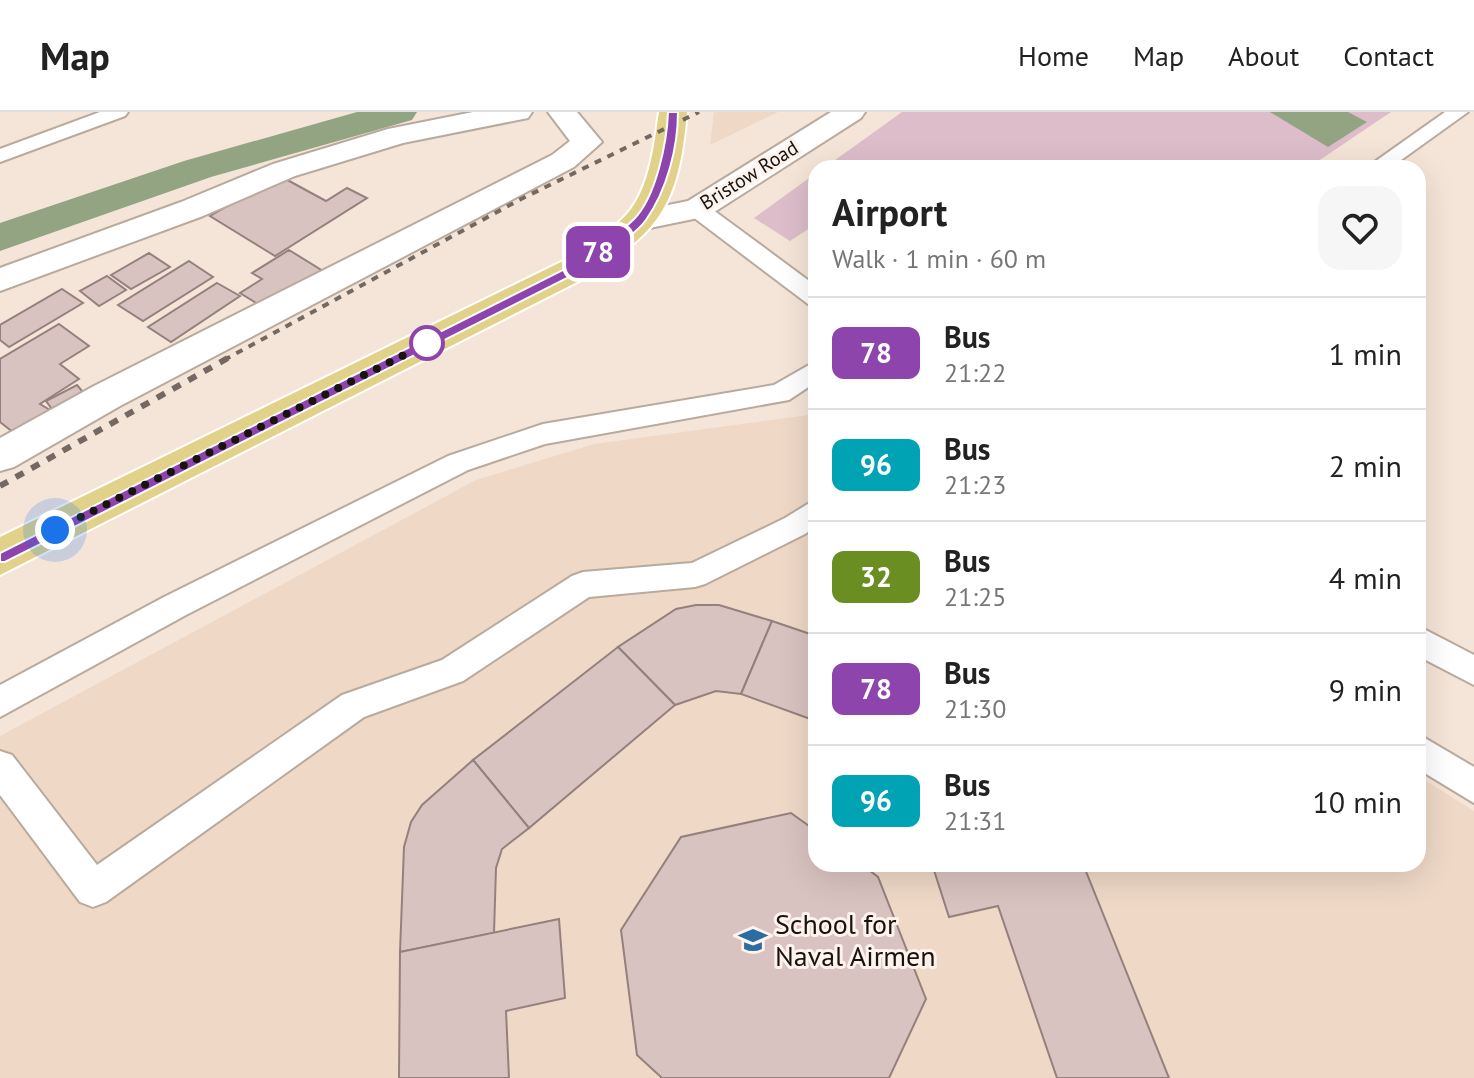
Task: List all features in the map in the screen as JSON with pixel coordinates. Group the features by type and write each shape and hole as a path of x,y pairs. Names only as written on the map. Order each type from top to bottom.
{"main road":[{"path":"0,557 577,268 640,220 659,186 673,134 673,112"}],"street":[{"path":"0,280 192,209 284,170 398,135 518,112"},
{"path":"0,456 121,388 563,161 587,142 562,112"},
{"name":"Bristow Road","path":"640,220 697,209 851,112"}],"lane":[{"path":"0,156 118,112"},
{"path":"1388,160 1458,112"},
{"path":"697,209 808,292"},
{"path":"0,702 175,606 458,463 543,434 780,393 808,375"},
{"path":"0,767 93,889 353,706 452,671 583,585 695,575 795,526 808,516"},
{"path":"1426,644 1474,671"},
{"path":"1426,755 1474,786"}],"shaded area":[{"path":"714,112 778,112 710,145"},
{"path":"902,112 1391,112 1320,160 835,160"},
{"path":"1270,112 1348,112 1367,122 1328,147"},
{"path":"808,179 808,229 790,241 754,218"},
{"name":"School for Naval Airmen","path":"808,415 808,872 1426,872 1426,781 1474,811 1474,1078 0,1078 0,736 476,480 594,444"}],"building":[{"path":"280,176 326,201 347,188 367,198 275,256 210,216"},
{"path":"289,250 323,271 266,309 240,293 262,279 252,273"},
{"path":"149,253 170,267 131,289 111,275"},
{"path":"189,261 213,277 143,321 118,305"},
{"path":"107,276 126,290 99,306 80,291"},
{"path":"217,283 240,296 171,342 148,327"},
{"path":"62,289 83,303 9,347 0,340 0,325"},
{"path":"59,324 89,346 60,364 79,379 40,404 50,410 14,433 0,422 0,359"},
{"path":"77,385 87,397 55,413 46,401"},
{"path":"719,605 772,621 741,694 716,691 675,705 618,647 676,609"},
{"path":"772,621 808,633 808,718 741,694"},
{"path":"618,647 675,705 529,828 473,760"},
{"path":"473,760 529,828 502,849 496,868 494,933 400,952 404,847 411,822 422,805"},
{"path":"791,813 808,825 808,872 871,872 878,877 926,999 889,1078 662,1078 637,1055 621,930 681,837"},
{"path":"935,872 1086,872 1169,1078 1057,1078 998,906 949,917"},
{"path":"559,919 565,998 506,1011 509,1078 399,1078 400,952"}],"waterway":[{"path":"0,238 198,169 399,112"}],"railway":[{"path":"224,360 521,199 699,112"},
{"path":"0,486 228,358"}],"bus line":[{"name":"78","path":"0,557 577,268 640,220 659,186 673,134 673,112"}],"place":[{"name":"School for Naval Airmen","path":"753,940"}],"route":[{"path":"55,530 440,337 427,343"}]}
